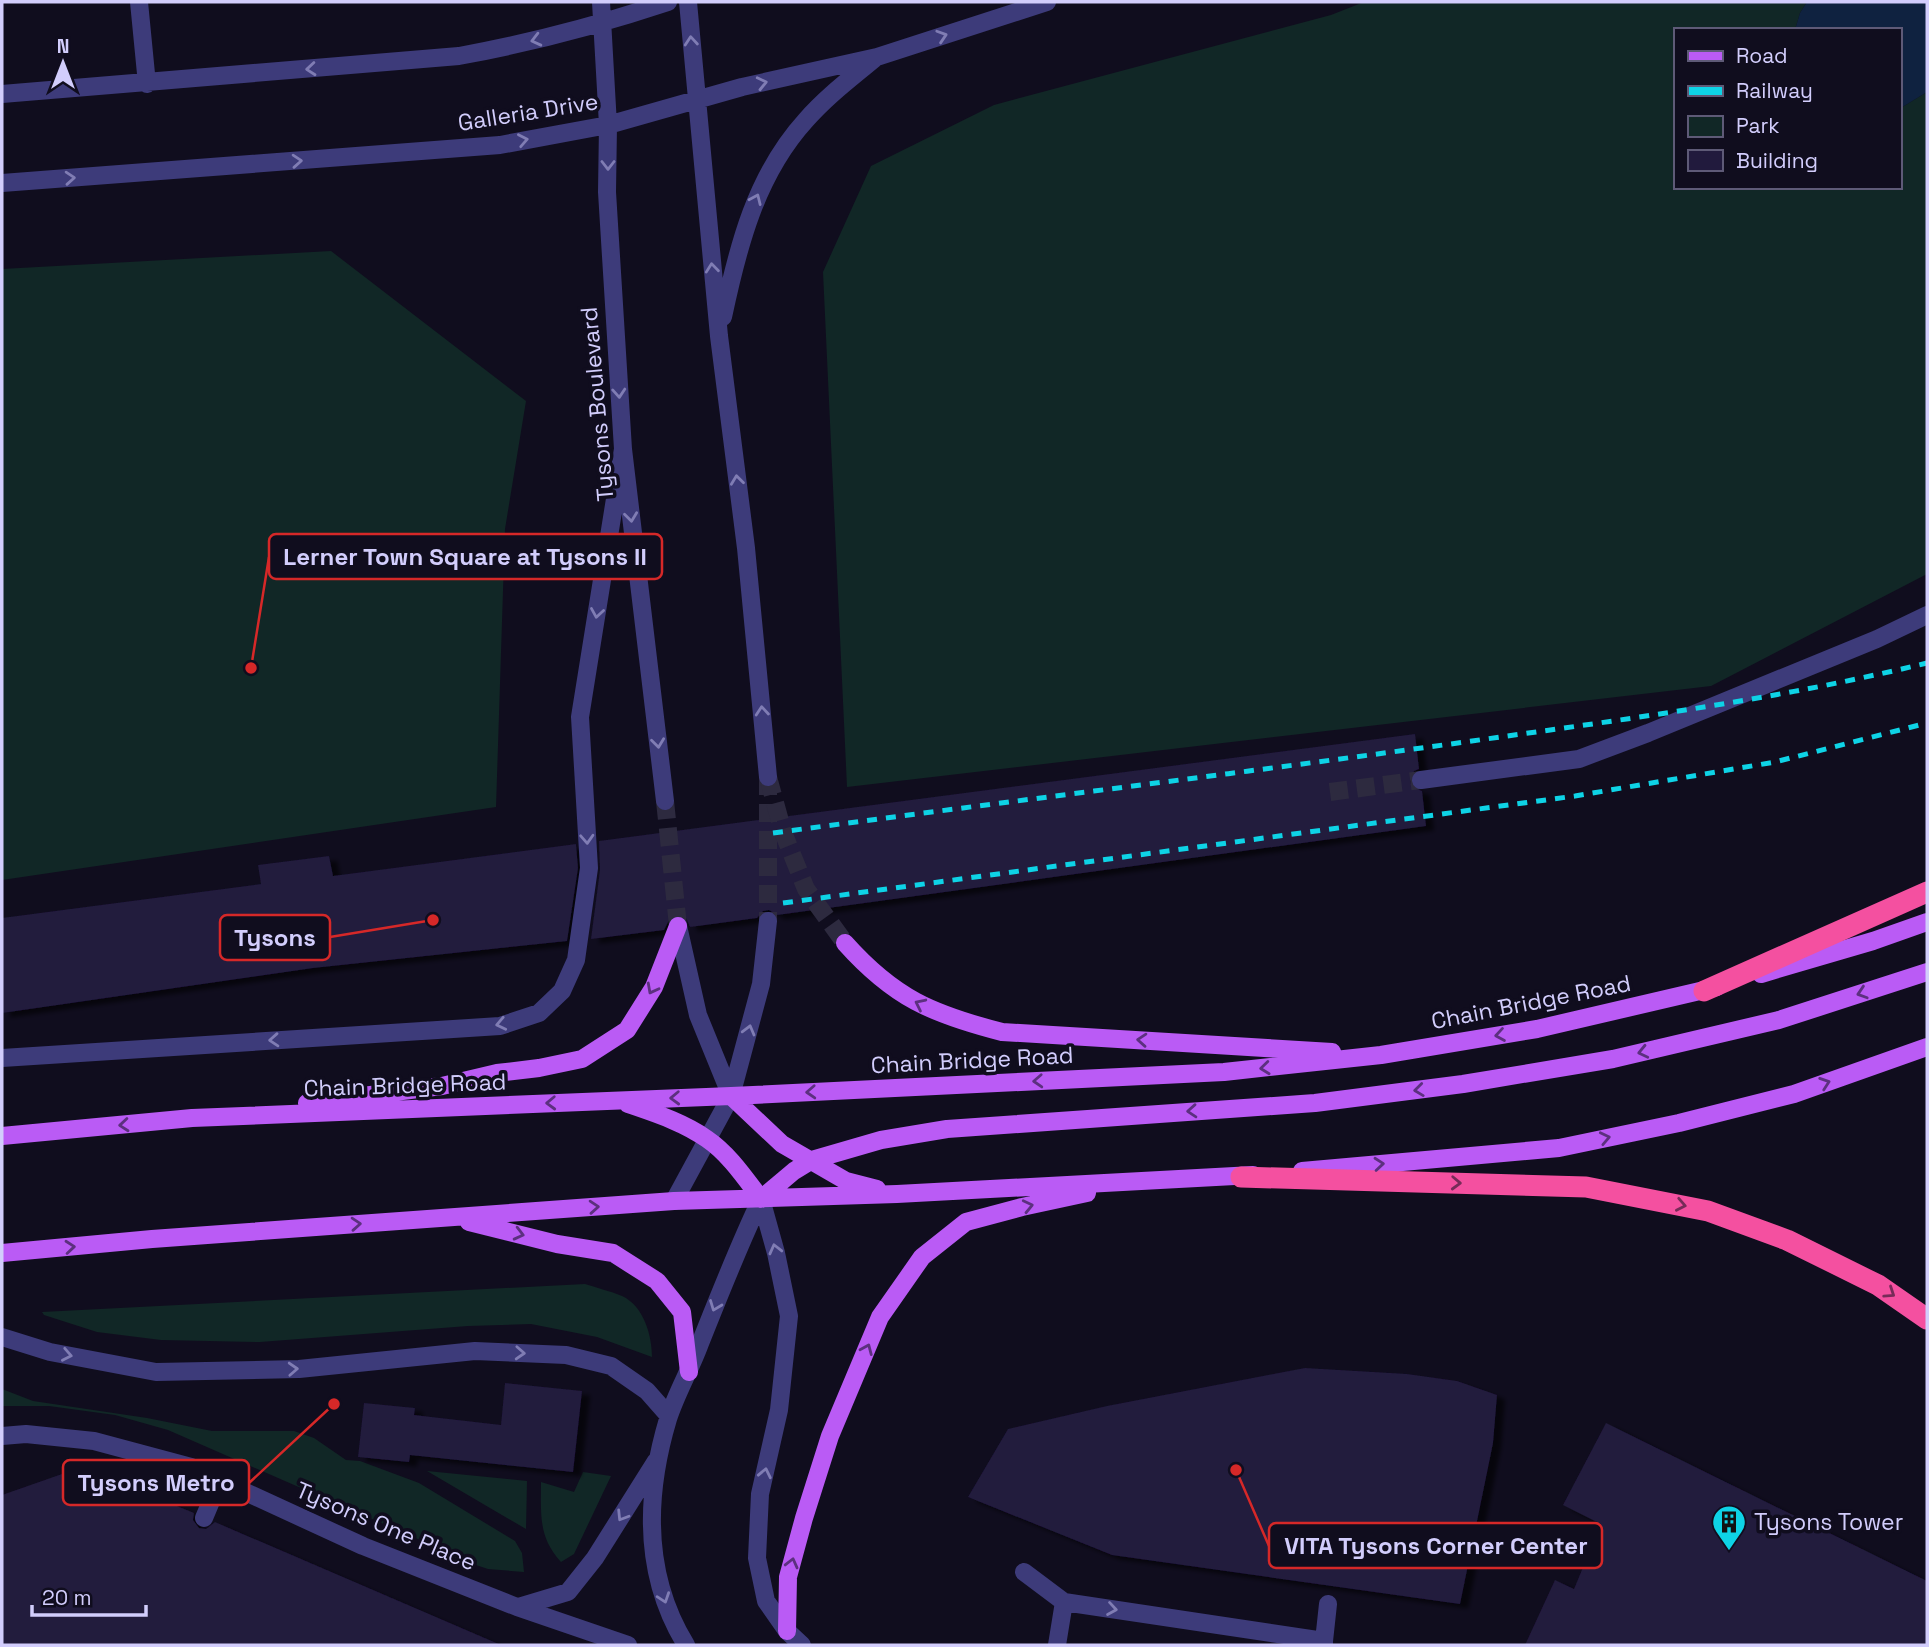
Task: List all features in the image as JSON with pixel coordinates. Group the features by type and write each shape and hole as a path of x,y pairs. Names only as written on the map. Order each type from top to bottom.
{"highway":[{"path":"1704,991 1927,892"},
{"path":"1241,1177 1586,1187 1707,1210 1810,1251 1878,1285 1927,1319"}],"main road":[{"name":"Chain Bridge Road","path":"2,1136 192,1118 1224,1072 1381,1055 1537,1029 1704,991 1873,941 1927,922"},
{"path":"192,1118 442,1086 497,1073 582,1059 626,1030 654,987 678,926"},
{"path":"845,943 868,969 912,1001 955,1020 1002,1032 1381,1055"},
{"path":"761,1199 794,1171 812,1160 881,1140 947,1129 1315,1102 1463,1084 1613,1059 1779,1020 1927,972"},
{"path":"2,1253 152,1239 674,1201 897,1194 1241,1177 1559,1148 1679,1123 1794,1094 1927,1047"},
{"path":"732,1096 782,1144 846,1181 897,1194"},
{"path":"619,1101 671,1119 709,1140 733,1163 761,1199"},
{"path":"787,1631 788,1577 830,1436 880,1317 922,1257 966,1222 1140,1182"},
{"path":"452,1217 557,1244 613,1253 657,1281 682,1312 689,1372"}],"street":[{"path":"139,2 147,83"},
{"name":"Tysons Boulevard","path":"601,2 608,125 607,191 623,449 665,801"},
{"path":"2,94 459,56 519,45 603,24 667,2"},
{"path":"688,2 719,336 746,548 768,777"},
{"name":"Galleria Drive","path":"2,183 500,145 608,125 742,87 877,57 1047,2"},
{"path":"719,336 732,272 744,231 755,198 768,175 804,122 833,92 877,57"},
{"path":"2,1058 500,1026 539,1013 562,991 576,960 589,868 580,717 623,449"},
{"path":"1421,780 1578,759 1877,639 1927,615"},
{"path":"674,1201 732,1096 761,984 768,921"},
{"path":"678,926 698,1015 732,1096"},
{"path":"686,1645 673,1624 655,1572 651,1526 658,1458 669,1416 737,1248 761,1199"},
{"path":"761,1199 789,1316 779,1410 760,1494 757,1558 766,1601 787,1631 802,1645"},
{"path":"2,1337 50,1352 156,1372 299,1369 475,1350 566,1355 611,1366 647,1391 669,1416"},
{"name":"Tysons One Place","path":"2,1436 26,1434 94,1441 191,1467 363,1546 517,1607 628,1645"},
{"path":"517,1607 568,1592 595,1558 658,1458"},
{"path":"204,1518 220,1480"},
{"path":"1024,1572 1063,1602 1324,1643 1328,1604"},
{"path":"1057,1645 1063,1602"}],"green space":[{"path":"1364,2 1807,2 1796,28 1674,28 1674,189 1901,189 1901,108 1927,92 1927,574 1711,686 847,787 823,272 871,166 994,105 1331,15"},
{"path":"331,251 526,401 505,529 496,807 2,880 2,269"},
{"path":"585,1284 622,1296 636,1307 648,1331 652,1357 597,1337 531,1324 468,1326 260,1342 161,1340 97,1332 44,1315 42,1312"},
{"path":"2,1389 33,1401 212,1431 294,1431 314,1438 346,1460 360,1461 419,1483 515,1541 522,1553 524,1572 488,1569 452,1557 450,1553 168,1430 115,1415 49,1406 2,1406"},
{"path":"427,1471 527,1481 526,1529"},
{"path":"583,1472 611,1476 574,1554 561,1562 548,1543 542,1525 541,1482 574,1492"}],"water":[{"path":"1807,2 1927,2 1927,92 1901,108 1901,28 1796,28"}],"building":[{"path":"1415,734 1419,769 1414,771 1410,781 1412,787 1422,791 1426,826 777,915 769,910 763,911 757,918 690,927 686,918 676,915 670,918 664,930 591,939 600,870 599,841"},
{"path":"576,844 578,868 567,941 313,968 2,1013 2,918 261,884 258,865 329,856 333,876"},
{"path":"1305,1368 1407,1374 1457,1381 1497,1395 1493,1443 1460,1604 1112,1555 968,1497 1008,1429 1107,1406"},
{"path":"505,1383 582,1391 573,1472 410,1455 409,1462 358,1457 364,1403 415,1408 414,1415 501,1425"},
{"name":"Tysons Tower","path":"1606,1423 1927,1581 1927,1645 1525,1645 1555,1580 1574,1589 1601,1524 1563,1505"},
{"path":"82,1467 194,1513 193,1520 199,1528 206,1529 215,1522 501,1645 2,1645 2,1495"}],"tunnel":[{"path":"768,777 768,921"},
{"path":"768,777 783,832 806,889 845,943"},
{"path":"1330,792 1421,780"},
{"path":"665,801 678,926"}],"railway":[{"path":"773,833 1639,717 1812,688 1927,663"},
{"path":"783,903 1575,796 1775,762 1927,723"}],"place":[{"name":"Lerner Town Square at Tysons II","path":"251,668"},
{"name":"Tysons","path":"433,920"},
{"name":"Tysons Metro","path":"334,1404"},
{"name":"VITA Tysons Corner Center","path":"1236,1470"},
{"name":"Tysons Tower","path":"1729,1552"}]}
